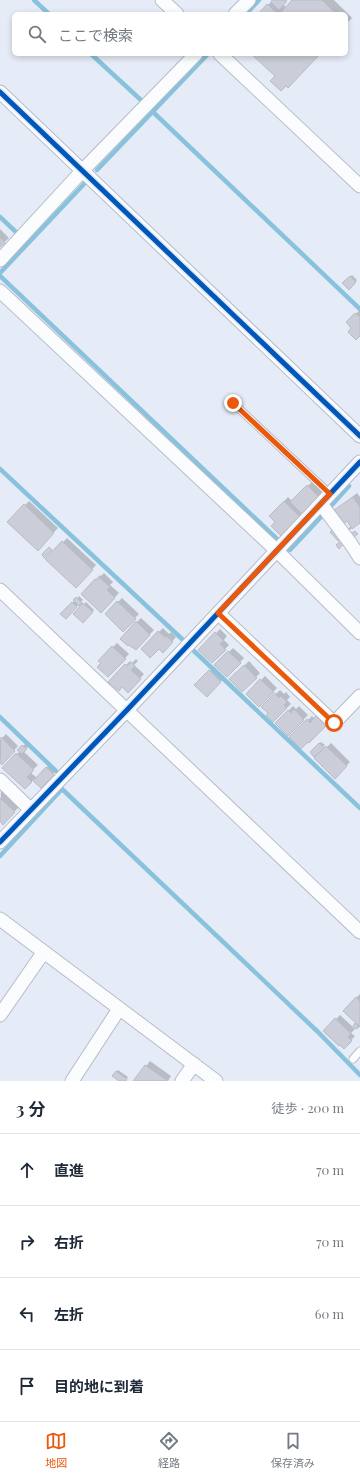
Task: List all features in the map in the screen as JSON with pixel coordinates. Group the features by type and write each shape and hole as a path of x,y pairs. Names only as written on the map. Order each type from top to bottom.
{"street":[{"path":"162,0 175,12"},
{"path":"237,12 249,0"},
{"path":"0,260 83,170 194,56"},
{"path":"222,56 360,186"},
{"path":"0,92 360,436"},
{"path":"0,291 277,551 360,633"},
{"path":"0,841 127,710 320,504 358,469"},
{"path":"320,504 360,558"},
{"path":"0,590 360,932"},
{"path":"218,613 334,723 360,696"},
{"path":"0,780 31,810"},
{"path":"0,919 43,953 216,1081"},
{"path":"0,1015 43,953"},
{"path":"72,1081 120,1009"},
{"path":"182,1081 194,1064"}],"lane":[{"path":"233,403 330,494"},
{"path":"353,1059 360,1051"}],"building":[{"path":"272,0 287,1 279,10 271,2"},
{"path":"292,0 322,0 334,12 283,12 282,11"},
{"path":"267,4 276,12 260,12"},
{"path":"253,56 318,56 288,88 286,86 281,91 270,81 275,76"},
{"path":"0,237 5,243 0,247"},
{"path":"350,276 356,282 349,290 342,283"},
{"path":"355,313 360,317 360,336 356,340 348,332 351,328 346,322"},
{"path":"307,485 319,497 302,514 290,502"},
{"path":"353,497 360,507 360,523 352,529 347,521 344,523 334,510"},
{"path":"284,501 300,517 281,536 271,526 275,522 269,516"},
{"path":"24,504 54,533 38,551 7,522"},
{"path":"335,528 343,537 338,541 330,532"},
{"path":"355,531 358,534 351,539 349,535"},
{"path":"343,539 346,542 339,549 336,545"},
{"path":"62,541 93,570 76,588 45,559"},
{"path":"49,547 52,550 44,558 42,554"},
{"path":"99,577 110,587 107,590 115,598 101,613 81,594 95,579 96,580"},
{"path":"76,597 82,603 79,606 73,600"},
{"path":"117,601 136,619 123,632 105,614"},
{"path":"72,602 77,607 66,619 60,614"},
{"path":"83,603 93,612 83,623 73,614"},
{"path":"136,621 150,635 136,650 129,645 128,646 120,639"},
{"path":"158,631 173,642 163,653 159,649 150,658 141,649"},
{"path":"215,632 224,641 220,644 226,650 212,663 198,650"},
{"path":"112,646 126,659 108,677 97,667 101,663 98,661"},
{"path":"228,651 241,663 227,677 214,665"},
{"path":"131,662 135,666 131,670 141,679 128,693 122,687 119,691 108,682 125,664 127,666"},
{"path":"244,665 257,678 242,692 229,679"},
{"path":"209,670 221,682 207,697 194,685"},
{"path":"260,679 274,692 259,707 246,694"},
{"path":"275,693 279,698 281,696 287,702 284,705 287,708 273,722 266,715 268,713 261,707"},
{"path":"294,709 304,720 288,736 275,723 288,710 291,713"},
{"path":"316,716 326,726 301,749 289,737 307,719 310,723"},
{"path":"1,737 15,751 2,765 0,763"},
{"path":"319,743 324,748 314,757 310,752"},
{"path":"22,745 27,749 22,754 17,750"},
{"path":"326,746 347,766 335,779 314,758"},
{"path":"16,753 34,770 27,777 32,782 25,789 2,768"},
{"path":"46,767 54,775 41,788 33,781"},
{"path":"0,798 15,812 3,825 0,821"},
{"path":"356,997 360,1001 360,1027 343,1011"},
{"path":"335,1018 351,1034 348,1037 352,1041 344,1049 323,1031"},
{"path":"355,1023 359,1027 356,1029 353,1026"},
{"path":"145,1065 168,1081 133,1081"},
{"path":"116,1071 127,1079 126,1081 119,1081 112,1076"}],"waterway":[{"path":"34,0 47,12"},
{"path":"248,12 259,0"},
{"path":"93,56 142,101"},
{"path":"97,170 206,56"},
{"path":"153,112 360,309"},
{"path":"0,273 84,184"},
{"path":"0,217 17,233"},
{"path":"0,276 278,540"},
{"path":"0,469 182,639"},
{"path":"330,507 349,486"},
{"path":"288,549 290,550 321,517"},
{"path":"194,651 360,808"},
{"path":"0,717 56,771"},
{"path":"0,856 62,789 318,1032 360,1075"}],"cycle path":[{"path":"0,92 360,436"},
{"path":"0,842 127,710 360,462"}],"route":[{"path":"233,403 330,494 218,613 334,723"}]}
